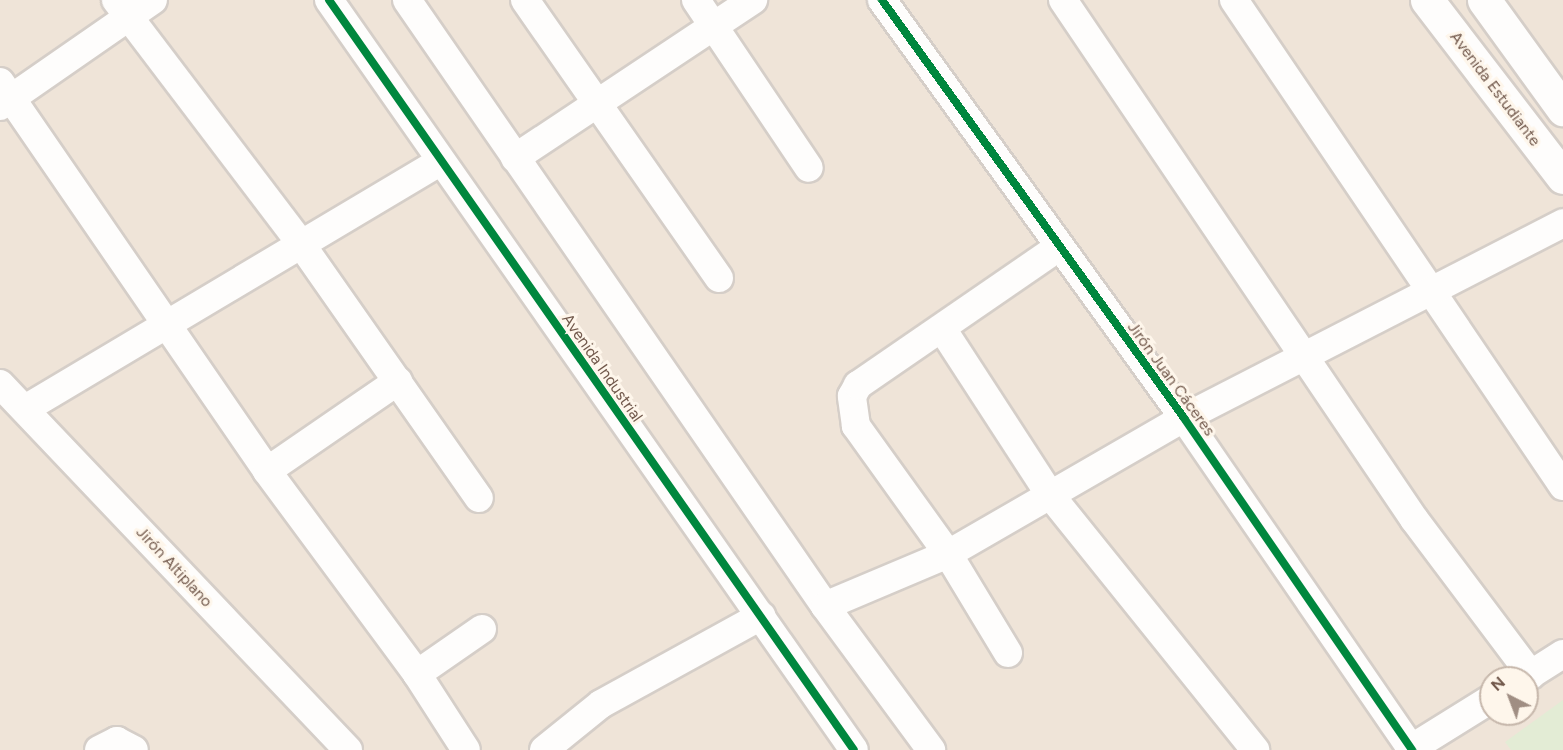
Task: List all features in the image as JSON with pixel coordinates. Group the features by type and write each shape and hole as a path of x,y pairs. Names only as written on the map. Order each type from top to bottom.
{"street":[{"path":"153,0 122,9 4,96 167,322 267,471 417,674 466,750"},
{"name":"Avenida Industrial","path":"329,0 440,162 854,750"},
{"path":"407,0 825,606 931,750"},
{"path":"525,0 719,278"},
{"path":"696,0 809,168"},
{"path":"515,158 753,0"},
{"name":"Jirón Juan Cáceres","path":"882,0 1057,248 1184,418 1410,750"},
{"path":"1063,0 1414,519 1521,666"},
{"path":"1234,0 1563,486"},
{"name":"Avenida Estudiante","path":"1427,0 1563,177"},
{"path":"1484,0 1563,109"},
{"path":"122,9 302,244 480,498"},
{"path":"25,409 167,322 440,162"},
{"path":"825,606 948,554 1184,418 1563,223"},
{"path":"1008,653 948,554 856,426 852,410 858,385 943,330 1057,248"},
{"path":"943,330 1051,496 1255,750"},
{"path":"267,471 398,381"},
{"name":"Jirón Altiplano","path":"0,384 348,750"},
{"path":"544,750 601,704 760,616"},
{"path":"417,674 482,630"},
{"path":"1539,669 1563,654"},
{"path":"1410,750 1479,707"},
{"path":"99,750 117,741 134,750"}],"shaded area":[{"path":"0,0 1563,0 1563,750 0,750"}],"green space":[{"path":"1563,700 1563,750 1511,750 1505,742 1527,726 1539,726 1539,717"}],"cycle path":[{"path":"329,0 854,750"},
{"path":"882,0 1184,418 1412,750"}]}
